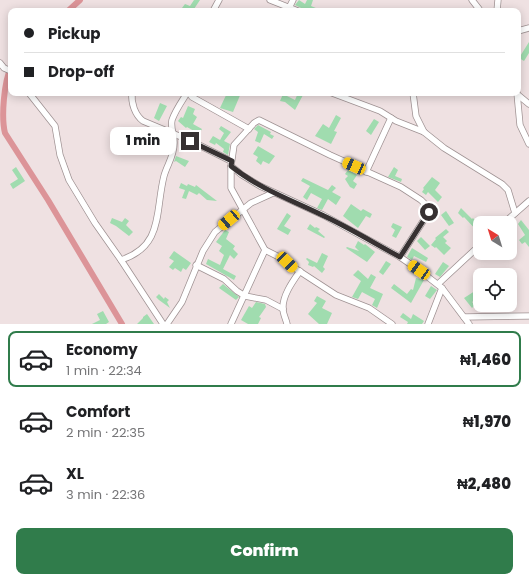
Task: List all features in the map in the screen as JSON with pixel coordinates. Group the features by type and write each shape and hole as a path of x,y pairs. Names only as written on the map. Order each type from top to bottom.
{"street":[{"path":"270,0 289,8 293,0"},
{"path":"472,0 478,8"},
{"path":"31,96 54,126 60,155 69,180 95,223 163,324"},
{"path":"132,96 134,107 139,118 143,121 196,143 231,163 242,175 273,193 279,194 323,215 400,257 440,286 469,324"},
{"path":"121,260 137,253 150,241 158,220 164,176 173,155 174,134 172,121 186,96"},
{"path":"191,96 249,129"},
{"path":"340,96 380,111 391,118 424,132 444,148 502,184 508,190 515,213"},
{"path":"413,96 416,116 424,132"},
{"path":"517,96 520,125 529,144"},
{"path":"519,96 529,104"},
{"path":"366,172 391,118"},
{"path":"392,324 369,308 336,295 287,262 265,250 231,188 231,163 234,145 254,122 259,120 293,138 401,187 421,200 428,207 429,212 400,257"},
{"path":"167,324 182,302 203,250 215,232 251,202 273,193"},
{"path":"512,216 529,202"},
{"path":"232,324 265,250"},
{"path":"428,324 440,286 473,252"},
{"path":"196,265 224,279 245,296 266,300 283,309"},
{"path":"287,324 283,309 286,296 300,271"},
{"path":"464,317 529,316"}],"building":[{"path":"194,0 200,0 195,8 182,8 185,4 190,6"},
{"path":"299,0 305,4 307,0 313,0 311,6 316,8 301,8 295,5"},
{"path":"529,42 529,53 524,61 521,59 521,55"},
{"path":"226,96 240,96 233,112 220,108"},
{"path":"282,96 287,96 295,100 297,96 302,96 295,110 285,102 280,101"},
{"path":"160,103 167,106 159,121 154,118"},
{"path":"188,106 195,109 193,114 197,117 193,124 202,129 199,134 187,127 186,128 178,121 181,117 183,118"},
{"path":"336,115 341,118 334,131 337,132 331,144 315,136 323,124 329,128"},
{"path":"374,119 379,122 371,135 366,131"},
{"path":"258,125 271,132 270,134 274,136 272,139 264,134 260,143 255,141 258,132 254,129"},
{"path":"221,126 231,132 224,141 230,144 228,155 223,152 224,149 216,143 215,145 209,142 213,136 220,140 224,133 219,129"},
{"path":"258,146 275,156 269,164 263,161 261,165 256,161 258,157 253,154"},
{"path":"176,156 189,161 185,167 176,161 174,162"},
{"path":"16,167 25,181 13,189 10,184 18,179 12,170"},
{"path":"394,167 398,170 395,176 402,179 401,182 388,177"},
{"path":"348,170 357,175 353,181 357,184 354,189 350,187 345,179 348,176 345,174"},
{"path":"432,177 440,183 435,190 442,197 438,202 428,192 426,195 422,192 424,189 423,188"},
{"path":"303,178 328,190 332,185 336,188 332,192 341,197 336,205 328,199 322,210 317,208 322,199 311,193 307,200 303,197 310,186 301,181"},
{"path":"181,183 187,186 188,184 195,187 196,185 217,201 207,200 199,193 197,195 189,191 186,199 182,198 185,190 179,188"},
{"path":"351,204 361,211 363,209 372,214 370,218 366,216 358,228 343,216"},
{"path":"461,208 472,219 473,218 473,227 464,217 463,218 458,213"},
{"path":"446,211 454,223 449,226 441,215"},
{"path":"287,213 291,216 284,226 291,230 288,235 277,229"},
{"path":"112,218 122,222 125,218 129,221 126,225 133,232 129,236 110,223"},
{"path":"521,220 529,230 529,247 525,242 522,244 519,240 525,235 518,224"},
{"path":"393,223 402,227 396,238 392,236 395,230 391,227"},
{"path":"310,224 315,228 320,229 318,231 325,237 324,238 307,229"},
{"path":"446,229 449,232 443,237 447,241 445,243 451,248 444,255 436,247 435,248 431,245 436,239 435,238"},
{"path":"225,230 229,232 226,239 235,246 233,249 238,254 234,259 230,255 223,269 236,276 234,280 206,264 208,259 220,265 224,255 219,251 222,246 216,242"},
{"path":"421,237 430,246 425,250 417,241"},
{"path":"358,241 364,245 365,244 375,252 367,262 346,248 359,251 355,247"},
{"path":"412,248 428,258 426,262 414,256 412,260 407,257"},
{"path":"174,251 191,263 186,270 183,268 181,272 175,268 173,270 169,267 174,261 169,258"},
{"path":"322,253 328,256 323,267 325,269 322,273 314,266 308,265 309,262 306,259 307,258 317,263"},
{"path":"386,261 391,264 383,275 379,272"},
{"path":"443,262 449,266 440,277 435,274"},
{"path":"358,270 368,279 371,274 376,277 370,288 383,294 377,308 372,305 375,299 362,292 358,299 352,297 361,281 353,275"},
{"path":"416,278 424,280 411,303 391,288 394,284 407,294 411,289 413,290"},
{"path":"223,284 239,297 236,300 219,288"},
{"path":"431,286 437,290 430,299 425,296"},
{"path":"473,292 472,308 464,298"},
{"path":"159,294 164,299 165,297 169,300 167,302 170,308 156,297"},
{"path":"317,296 326,301 322,308 332,313 327,324 319,324 308,314 317,303 314,301"},
{"path":"256,302 265,304 266,307 259,317 261,318 258,324 248,324 241,320 249,306 252,308"},
{"path":"103,311 109,322 106,324 92,324 100,320 97,314"},
{"path":"403,313 411,319 413,314 424,321 422,324 407,324 408,322 400,317"},
{"path":"147,314 154,324 137,324 143,317"}],"waterway":[{"path":"71,8 80,0"},
{"path":"8,77 3,118 5,133 48,200 122,324"}],"route":[{"path":"190,141 232,161 231,166 260,186 273,193 279,194 296,204 323,215 400,257 429,212"}]}
